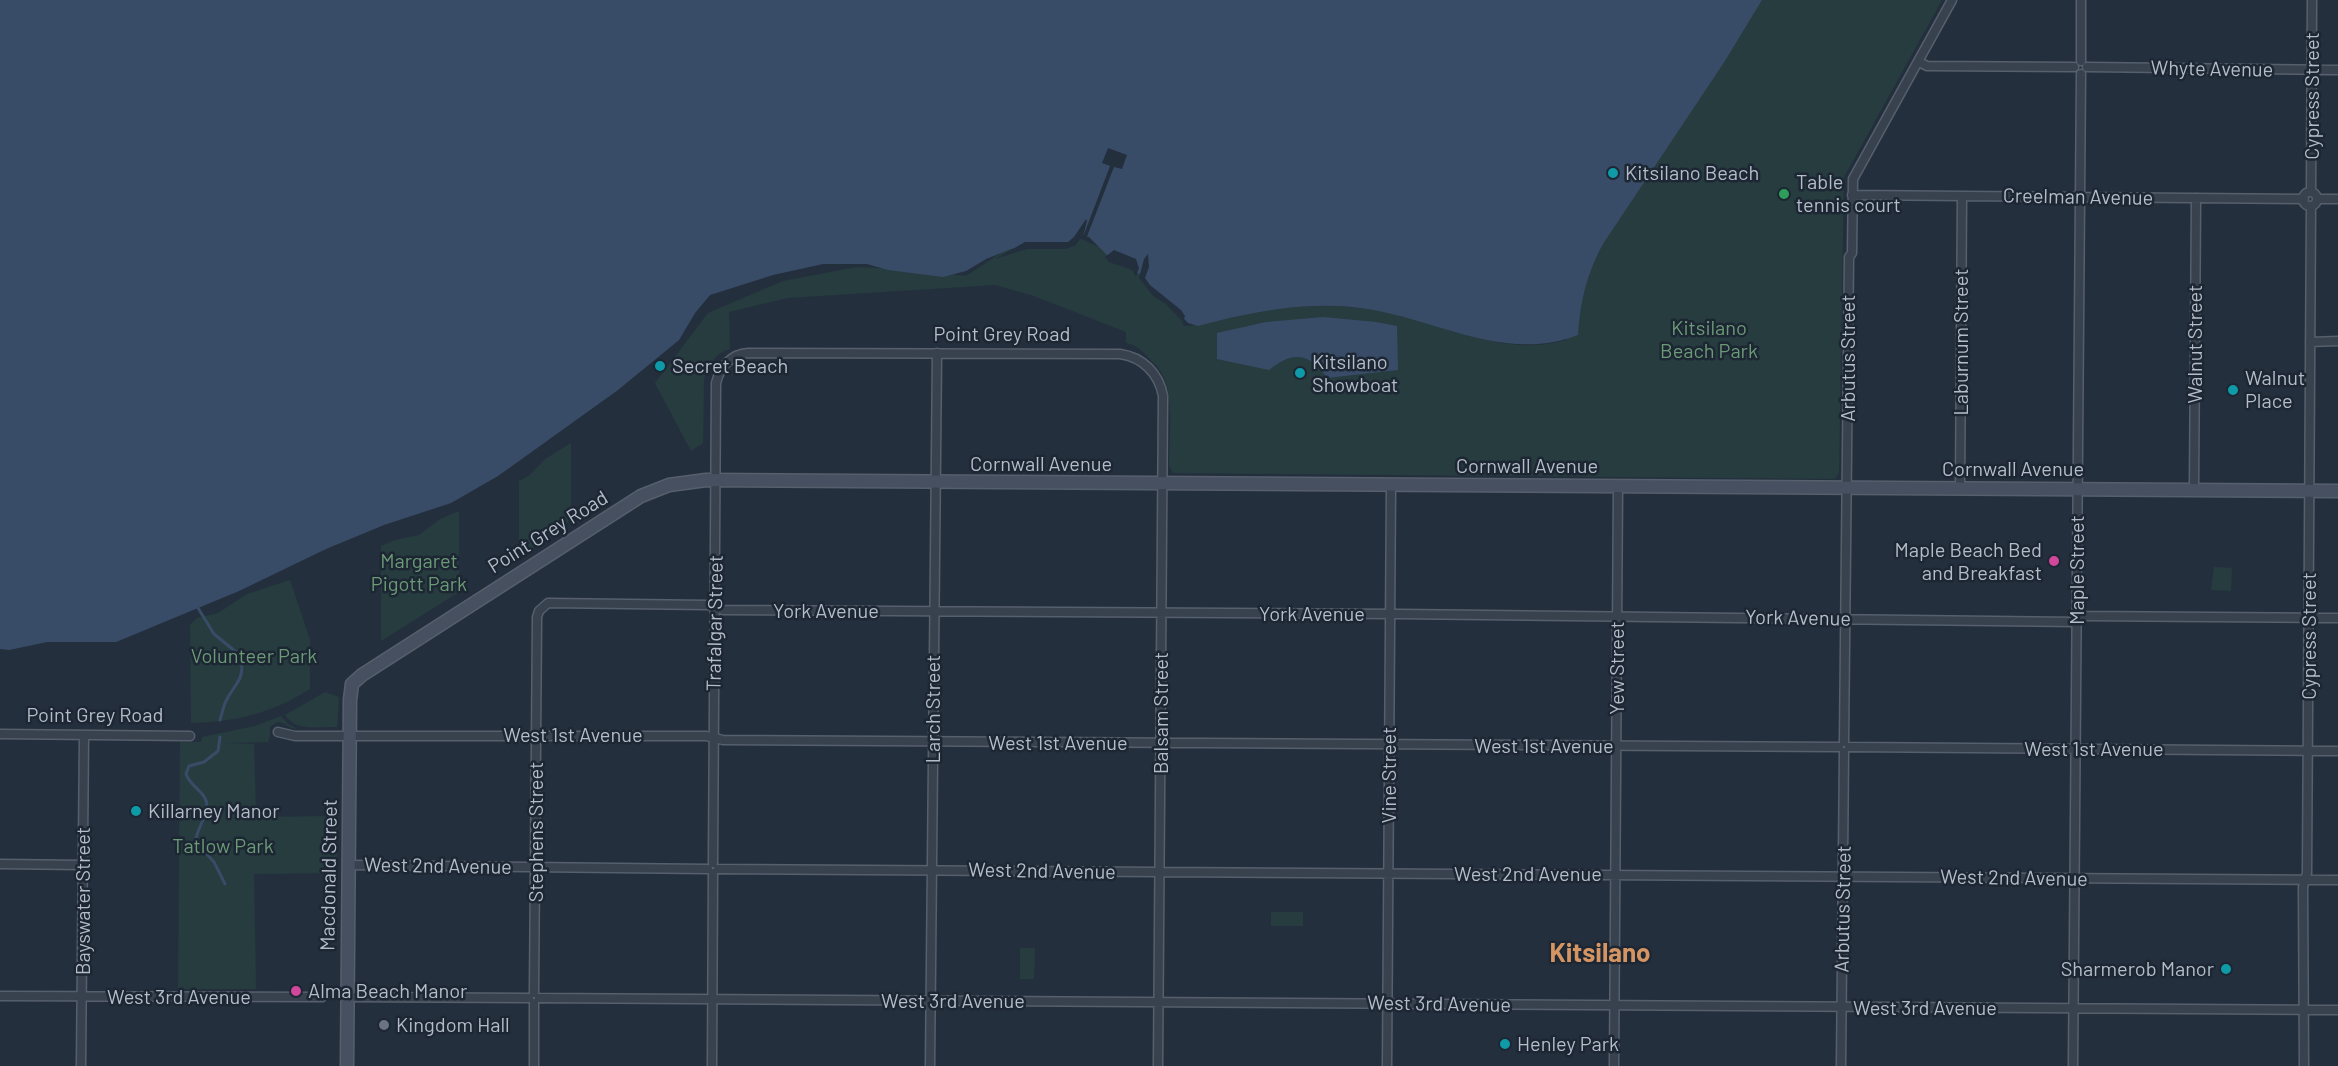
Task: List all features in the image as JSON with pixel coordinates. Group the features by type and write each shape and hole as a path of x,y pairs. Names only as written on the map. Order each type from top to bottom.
{"main road":[{"name":"Cornwall Avenue","path":"716,481 2338,491"},
{"name":"Point Grey Road","path":"352,684 362,675 641,496 676,483 716,481"},
{"name":"Macdonald Street","path":"347,1066 350,690 352,684"}],"street":[{"name":"Arbutus Street","path":"1841,1066 1849,257 1852,253 1853,179 1952,0"},
{"name":"Maple Street","path":"2073,1066 2081,0"},
{"name":"Cypress Street","path":"2304,1066 2303,887 2307,873 2313,199 2312,0"},
{"name":"Whyte Avenue","path":"1918,62 1927,66 2338,70"},
{"name":"Creelman Avenue","path":"1852,195 2304,199 2306,194 2313,199"},
{"name":"Laburnum Street","path":"1960,489 1962,196"},
{"name":"Walnut Street","path":"2194,490 2196,198"},
{"path":"2313,199 2338,199"},
{"path":"2310,342 2338,341"},
{"name":"Point Grey Road","path":"717,383 718,376 727,362 738,354 748,352 1120,354 1134,357 1146,365"},
{"name":"Larch Street","path":"930,1066 937,353"},
{"name":"Balsam Street","path":"1146,365 1156,377 1162,391 1158,1066"},
{"name":"Trafalgar Street","path":"712,1066 717,383"},
{"name":"Vine Street","path":"1387,1066 1391,484"},
{"name":"Yew Street","path":"1614,1066 1618,486"},
{"name":"York Avenue","path":"548,603 708,605 723,610 1845,618 2077,618 2085,616 2338,618"},
{"name":"Stephens Street","path":"534,1066 537,617 539,610 548,603"},
{"name":"West 1st Avenue","path":"278,732 295,736 536,735 933,742 2338,751"},
{"name":"Point Grey Road","path":"0,734 189,736"},
{"name":"Bayswater Street","path":"81,1066 84,735"},
{"path":"0,864 83,865"},
{"name":"West 2nd Avenue","path":"348,865 1160,873 2338,880"},
{"name":"West 3rd Avenue","path":"0,996 322,997"},
{"name":"West 3rd Avenue","path":"347,997 2338,1010"}],"green space":[{"name":"Kitsilano Beach Park","path":"1762,0 1942,0 1844,177 1839,473 1835,479 1173,473 1169,466 1170,405 1165,382 1161,372 1144,353 1126,343 1126,332 1034,296 995,285 787,298 729,312 730,349 717,356 710,364 704,379 703,443 691,451 655,383 708,313 783,281 857,267 918,270 966,276 1007,249 1077,237 1143,267 1182,317 1183,326 1209,323 1267,310 1336,306 1388,312 1498,342 1520,345 1566,340 1580,309 1589,273 1603,244 1725,61"},
{"path":"571,443 571,520 553,531 553,535 519,556 519,481 530,475 545,459"},
{"name":"Margaret Pigott Park","path":"459,511 459,592 381,641 381,546 395,540 419,535 440,519"},
{"path":"2214,567 2232,568 2231,591 2211,590"},
{"name":"Volunteer Park","path":"290,580 310,640 310,689 282,704 253,715 223,721 191,723 190,625 197,618 218,613 247,594"},
{"path":"325,692 339,697 337,727 301,726 289,720 285,715"},
{"name":"Tatlow Park","path":"281,716 288,724 298,729 277,722 270,727 268,742 224,743 254,744 256,817 337,816 337,873 254,874 256,989 178,989 180,742 201,742 202,737 255,726"},
{"path":"1271,912 1303,912 1303,926 1271,926"},
{"path":"1020,948 1035,948 1034,979 1020,979"}],"water":[{"path":"0,0 1762,0 1725,61 1603,244 1585,288 1578,335 1550,343 1496,342 1388,313 1339,306 1278,309 1198,326 1188,323 1168,302 1155,294 1141,273 1138,274 1133,268 1111,259 1089,237 1082,236 1074,242 1011,249 986,259 966,271 943,277 888,270 867,264 823,264 773,275 710,295 695,313 679,340 618,390 498,476 451,503 384,525 326,549 239,591 116,642 47,642 9,650 0,649"},
{"path":"1323,317 1397,326 1398,370 1327,378 1314,363 1300,357 1285,360 1269,370 1217,359 1217,333 1266,322"}],"pier":[{"path":"1108,148 1127,155 1122,169 1114,167 1086,239 1080,239 1076,245 1066,249 1027,249 995,259 1025,242 1068,242 1086,219 1083,237 1110,166 1102,163"},
{"path":"1114,250 1136,259 1139,268 1136,277 1132,270 1109,262 1105,257"},
{"path":"1148,254 1149,267 1145,278 1150,285 1181,310 1185,316 1183,322 1166,304 1153,296 1139,278 1144,259"}],"waterway":[{"path":"198,608 214,634 241,656 242,671 226,701 220,720"},
{"path":"220,737 218,751 204,762 189,766 186,774 204,797 207,806 196,839 214,862 225,884"}],"place":[{"name":"Kitsilano Beach","path":"1613,173"},
{"name":"Table tennis court","path":"1784,194"},
{"name":"Secret Beach","path":"660,366"},
{"name":"Kitsilano Showboat","path":"1300,373"},
{"name":"Walnut Place","path":"2233,390"},
{"name":"Maple Beach Bed and Breakfast","path":"2054,561"},
{"name":"Killarney Manor","path":"136,811"},
{"name":"Sharmerob Manor","path":"2226,969"},
{"name":"Alma Beach Manor","path":"296,991"},
{"name":"Kingdom Hall","path":"384,1025"},
{"name":"Henley Park","path":"1505,1044"}],"district":[{"name":"Kitsilano","path":"1600,953"}]}
